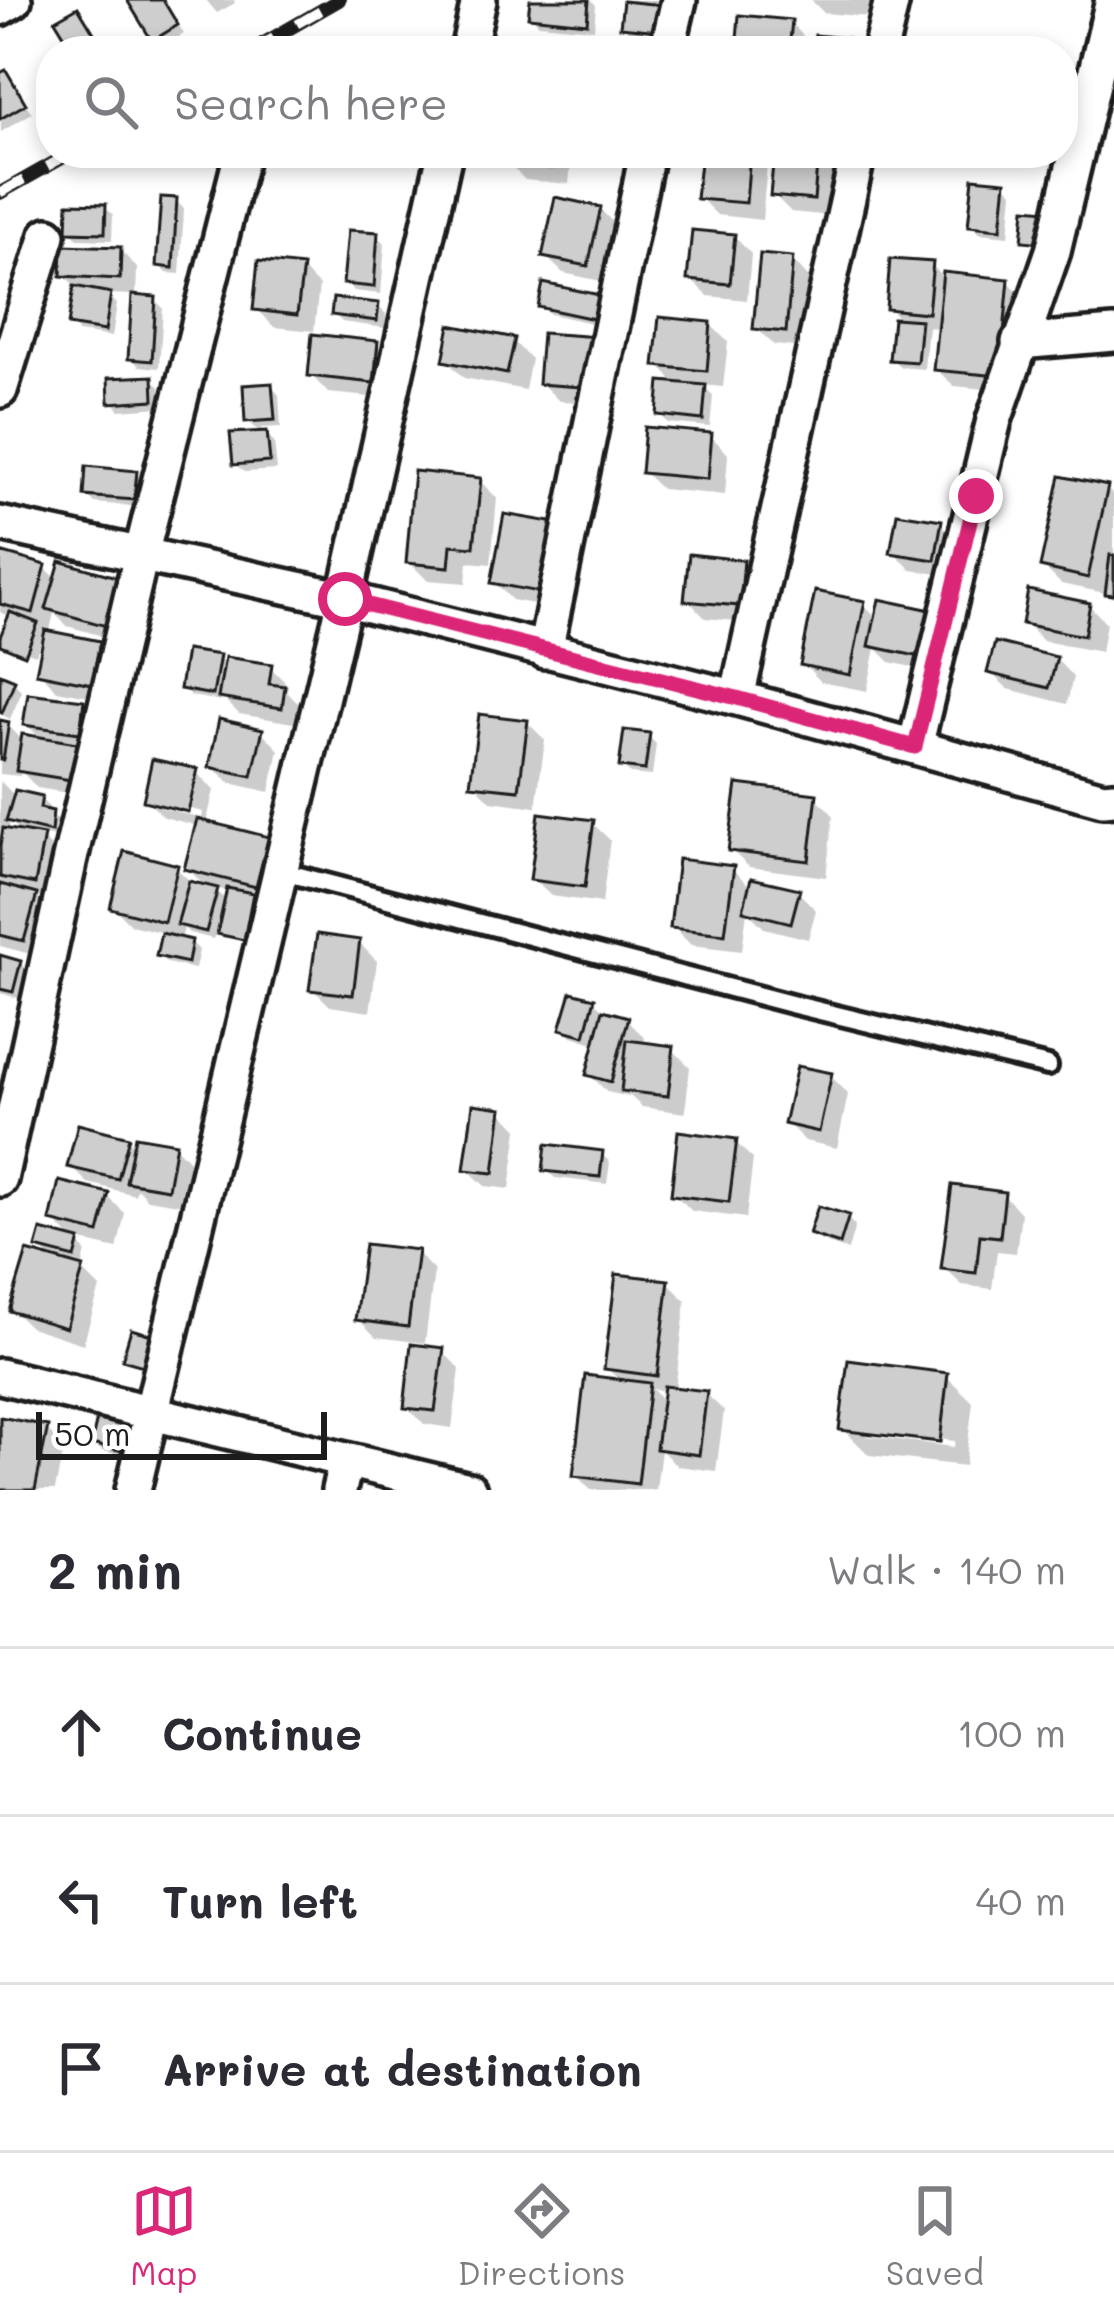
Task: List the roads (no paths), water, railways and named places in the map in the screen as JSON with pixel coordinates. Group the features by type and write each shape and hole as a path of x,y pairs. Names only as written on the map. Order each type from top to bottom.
{"street":[{"path":"0,6 14,0"},
{"path":"471,36 479,0"},
{"path":"671,36 679,0"},
{"path":"884,36 892,0"},
{"path":"1078,146 1113,0"},
{"path":"0,1179 141,555 238,168"},
{"path":"133,1490 345,599 442,168"},
{"path":"544,651 643,168"},
{"path":"737,698 855,168"},
{"path":"915,747 994,420 1053,251 1073,168"},
{"path":"0,390 48,236"},
{"path":"1019,342 1114,334"},
{"path":"0,524 345,599 737,698 1103,799 1114,798"},
{"path":"0,1376 150,1412 343,1475 469,1490"}],"lane":[{"path":"280,871 1048,1066"}],"railway":[{"path":"276,36 339,0"},
{"path":"0,193 44,168"}]}
